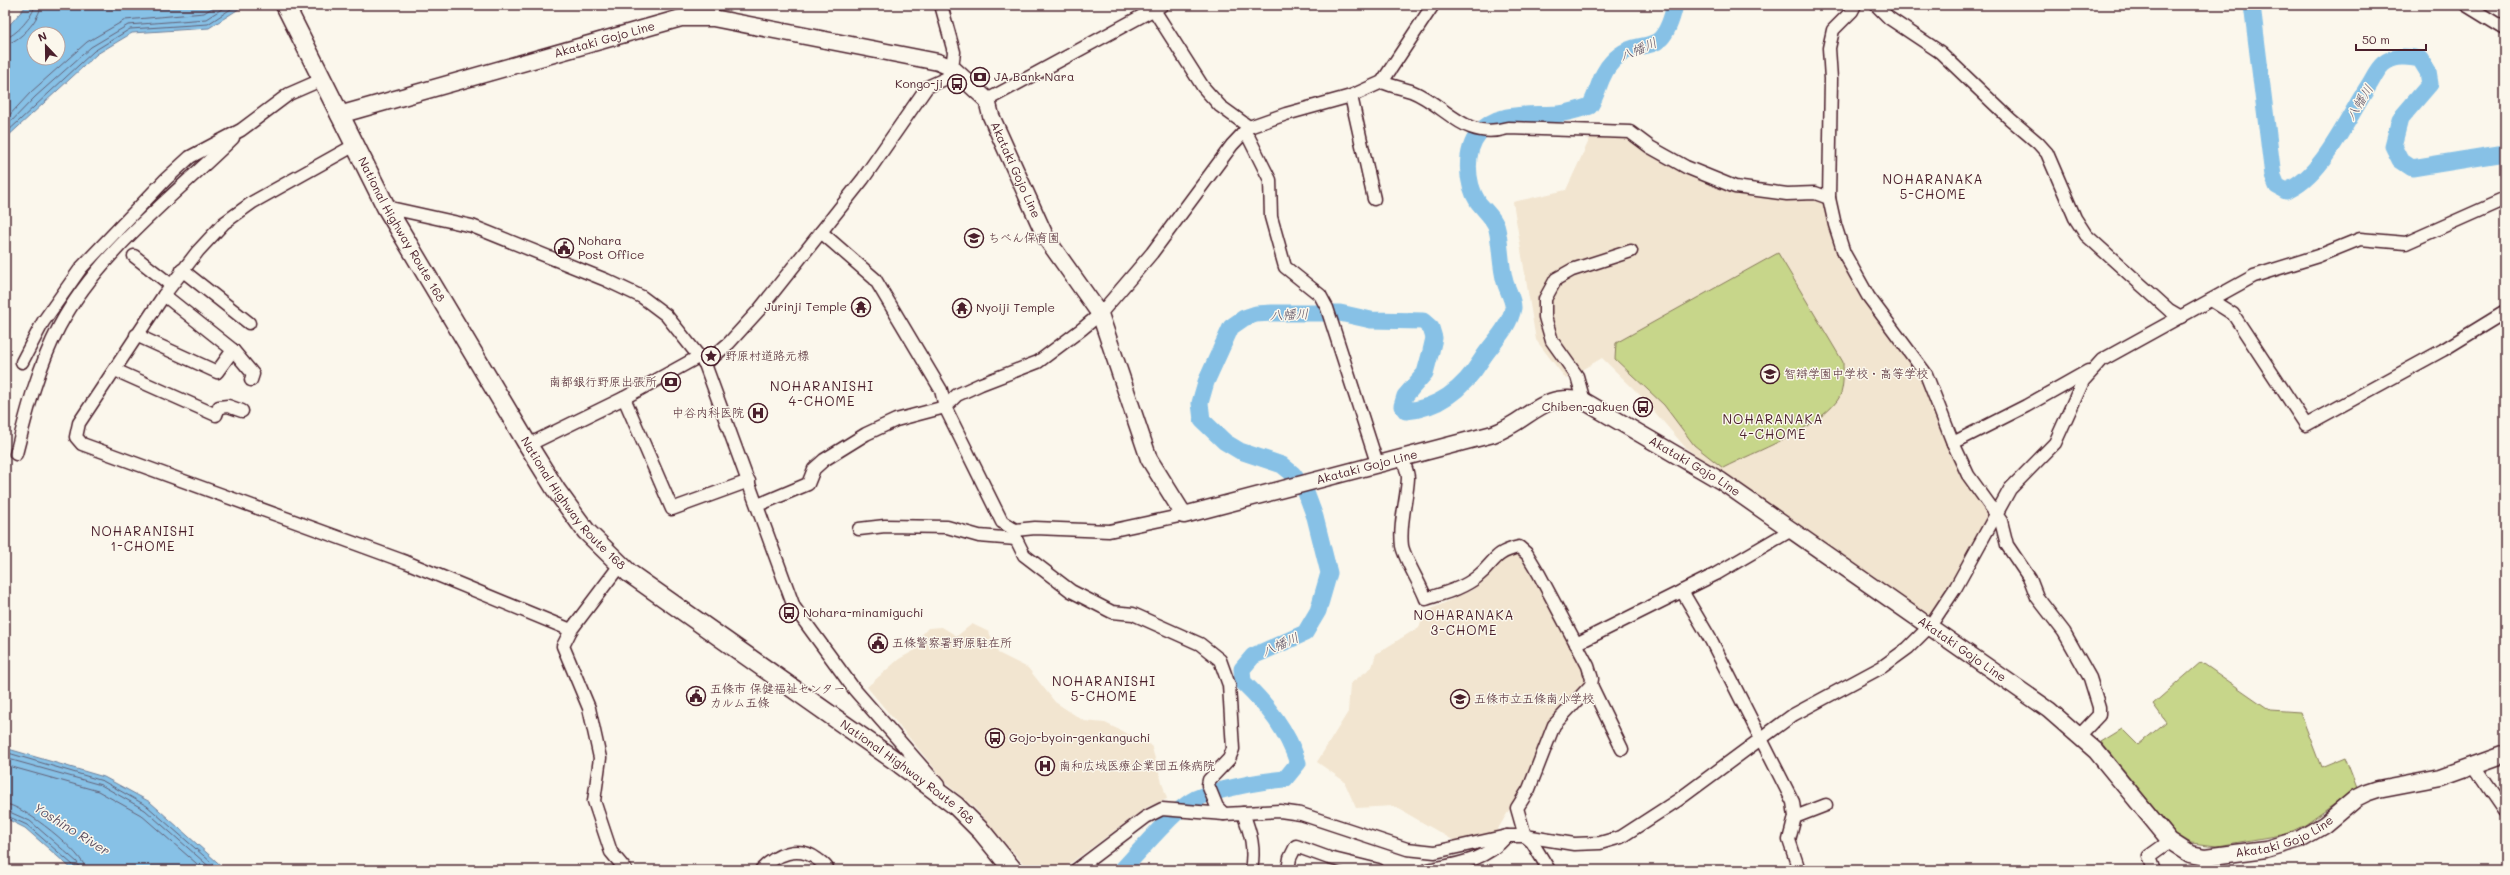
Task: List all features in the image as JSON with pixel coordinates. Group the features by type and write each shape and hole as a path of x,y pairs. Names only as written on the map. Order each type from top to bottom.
{"highway":[{"name":"National Highway Route 168","path":"285,5 386,207 556,490 586,531 620,565 666,601 900,764 956,806 982,832 1013,870"}],"main road":[{"name":"Akataki Gojo Line","path":"339,115 681,18 713,18 930,60 952,68 988,100 991,116 1044,234 1100,314 1149,459 1184,515 1507,429 1544,404 1559,398 1584,401 1721,481 1793,529 2049,710 2080,735 2120,778 2170,841 2190,854 2205,857 2266,849 2300,839 2313,832 2366,794 2378,789 2440,777 2505,754"}],"street":[{"path":"528,444 702,360 729,343 759,310 863,179 927,87 947,78 952,68 954,52 941,5"},
{"path":"758,505 808,484 814,469 824,460 866,434 896,420 945,407 957,395 1038,362 1100,314 1152,253 1246,130 1286,114 1351,96 1382,82 1433,5"},
{"path":"1855,5 1852,11 1833,30 1829,48 1831,79 1829,198 1844,253 1868,296 1926,374 1953,443 1968,475 2001,521 2007,545 2030,579 2037,597 2064,632 2090,678 2100,707 2099,715 2080,735"},
{"path":"1876,5 1889,18 1940,52 2010,119 2038,143 2047,153 2075,218 2086,235 2169,310 2181,317"},
{"path":"2466,5 2505,29"},
{"path":"988,100 1158,7 1176,49 1203,87 1220,106 1246,130 1270,180 1271,217 1285,267 1320,295 1327,308 1377,463"},
{"path":"16,454 41,370 59,327 89,280 116,249 241,130 289,94 320,77"},
{"path":"1382,82 1411,91 1437,106 1458,123 1492,133 1508,128 1630,132 1650,147 1686,167 1735,187 1787,194 1823,194 1829,198"},
{"path":"1351,96 1374,199"},
{"path":"22,362 43,322 81,268 190,157 241,130"},
{"path":"355,145 253,202 224,222 182,270 136,335 79,424 76,437 82,444 406,562 571,630"},
{"path":"1076,870 1146,817 1162,809 1224,814 1280,811 1301,814 1407,849 1422,852 1435,852 1507,836 1525,836 1574,844 1600,844 1621,836 1678,800 1793,715 1882,667 1908,648 1930,626 1956,587 1995,514 2010,490 2055,443 2080,386 2102,360 2254,276 2318,256 2349,242 2360,239 2406,243 2505,198"},
{"path":"386,207 472,226 642,297 666,315 702,360 758,505 794,607 854,689 956,806"},
{"path":"821,232 875,279 941,390 945,407 1002,522 1015,535 1024,555 1071,591 1112,612 1133,614 1200,644 1220,660 1229,685 1233,749 1229,759 1209,780 1209,789 1215,803 1224,814"},
{"path":"1584,401 1577,376 1552,342 1545,317 1545,299 1556,279 1572,270 1631,251"},
{"path":"134,256 168,290 234,350 253,374 251,380"},
{"path":"182,270 249,323"},
{"path":"2211,300 2233,314 2306,425 2443,350 2505,312"},
{"path":"136,335 217,372 234,350"},
{"path":"1953,443 2026,406 2094,368"},
{"path":"115,370 216,415 219,407 228,406 242,411"},
{"path":"624,398 672,508 749,482"},
{"path":"1402,457 1408,477 1404,500 1402,544 1405,556 1418,578 1426,599 1458,589 1478,577 1503,550 1519,547 1527,554 1588,666 1592,679 1591,686 1622,749"},
{"path":"859,529 885,526 947,527 979,536 1015,535 1035,528 1109,531 1184,515"},
{"path":"1576,644 1682,592 1757,551 1793,529"},
{"path":"620,565 571,630 563,646 589,708 600,758 594,801 611,852 626,870"},
{"path":"1682,592 1712,642 1793,802 1795,817 1789,840 1799,870"},
{"path":"1549,870 1532,842 1525,836 1517,808 1529,789 1554,725 1591,686"},
{"path":"2474,766 2505,811"},
{"path":"1795,817 1826,805"},
{"path":"1243,813 1252,835 1254,853 1251,870"},
{"path":"1427,870 1460,863 1487,855 1507,836"},
{"path":"2154,870 2149,856 2170,841"},
{"path":"1288,870 1290,858 1296,846 1329,858 1378,870"},
{"path":"761,870 770,861 792,851 809,854 826,866 828,870"}],"shaded area":[{"name":"智辯学園中学校・高等学校","path":"1592,134 1628,134 1699,177 1823,199 1833,232 1919,370 1989,512 1955,575 1929,617 1686,448 1640,395 1602,358 1566,379 1536,340 1513,202 1566,190"},
{"name":"五條市立五條南小学校","path":"1508,555 1518,555 1525,560 1584,668 1586,677 1583,686 1496,832 1458,843 1394,806 1356,808 1344,781 1317,762 1348,712 1350,684 1372,667 1376,654 1419,627 1427,611 1472,590"},
{"name":"南和広域医療企業団五條病院","path":"972,624 989,632 998,653 1028,668 1055,702 1084,721 1105,723 1151,745 1167,799 1147,807 1061,870 1029,870 972,805 950,787 867,687 899,659 919,648 916,641 928,628 942,627 957,636"}],"green space":[{"path":"1778,253 1843,362 1843,382 1840,397 1827,412 1815,421 1784,439 1723,468 1694,445 1664,405 1615,359 1616,343"},
{"path":"2201,662 2270,710 2300,712 2321,767 2345,757 2357,788 2305,825 2286,834 2217,846 2191,843 2176,834 2101,742 2122,729 2138,745 2166,722 2153,704"}],"water":[{"path":"27,5 245,5 209,28 132,33 97,54 5,139 5,30"},
{"name":"Yoshino River","path":"5,748 104,777 150,802 226,870 73,870 25,828 5,818"}],"waterway":[{"name":"八幡川","path":"1122,870 1168,821 1195,799 1204,795 1240,786 1285,779 1298,763 1294,751 1276,719 1261,700 1243,682 1242,669 1253,656 1305,633 1318,611 1329,573 1315,517 1305,490 1293,474 1282,465 1240,451 1225,442 1202,420 1200,403 1206,382 1231,327 1244,318 1256,314 1272,313 1340,313 1371,320 1423,321 1431,328 1434,338 1431,351 1425,373 1405,396 1402,406 1406,411 1418,409 1430,406 1450,395 1467,379 1500,335 1508,323 1513,308 1503,276 1496,225 1478,202 1471,186 1468,167 1474,140 1487,126 1505,117 1562,113 1590,106 1602,77 1612,62 1622,53 1657,42 1669,24 1675,5"},
{"name":"八幡川","path":"2252,5 2273,176 2277,186 2286,191 2299,184 2311,173 2323,160 2334,144 2379,69 2387,61 2401,57 2420,59 2428,72 2430,84 2400,119 2393,146 2400,160 2412,168 2505,153"}],"place":[{"name":"JA Bank Nara","path":"980,77"},
{"name":"Kongo-ji","path":"957,84"},
{"name":"ちべん保育園","path":"974,238"},
{"name":"Nohara Post Office","path":"564,248"},
{"name":"Jurinji Temple","path":"861,307"},
{"name":"Nyoiji Temple","path":"962,308"},
{"name":"野原村道路元標","path":"711,356"},
{"name":"智辯学園中学校・高等学校","path":"1770,374"},
{"name":"南都銀行野原出張所","path":"671,382"},
{"name":"Chiben-gakuen","path":"1643,407"},
{"name":"中谷内科医院","path":"758,413"},
{"name":"Nohara-minamiguchi","path":"789,613"},
{"name":"五條警察署野原駐在所","path":"878,643"},
{"name":"五條市 保健福祉センター カルム五條","path":"696,696"},
{"name":"五條市立五條南小学校","path":"1460,699"},
{"name":"Gojo-byoin-genkanguchi","path":"995,738"},
{"name":"南和広域医療企業団五條病院","path":"1045,766"}],"district":[{"name":"NOHARANAKA 5-CHOME","path":"1933,186"},
{"name":"NOHARANISHI 4-CHOME","path":"822,394"},
{"name":"NOHARANAKA 4-CHOME","path":"1773,426"},
{"name":"NOHARANISHI 1-CHOME","path":"143,538"},
{"name":"NOHARANAKA 3-CHOME","path":"1464,622"},
{"name":"NOHARANISHI 5-CHOME","path":"1104,688"}]}
